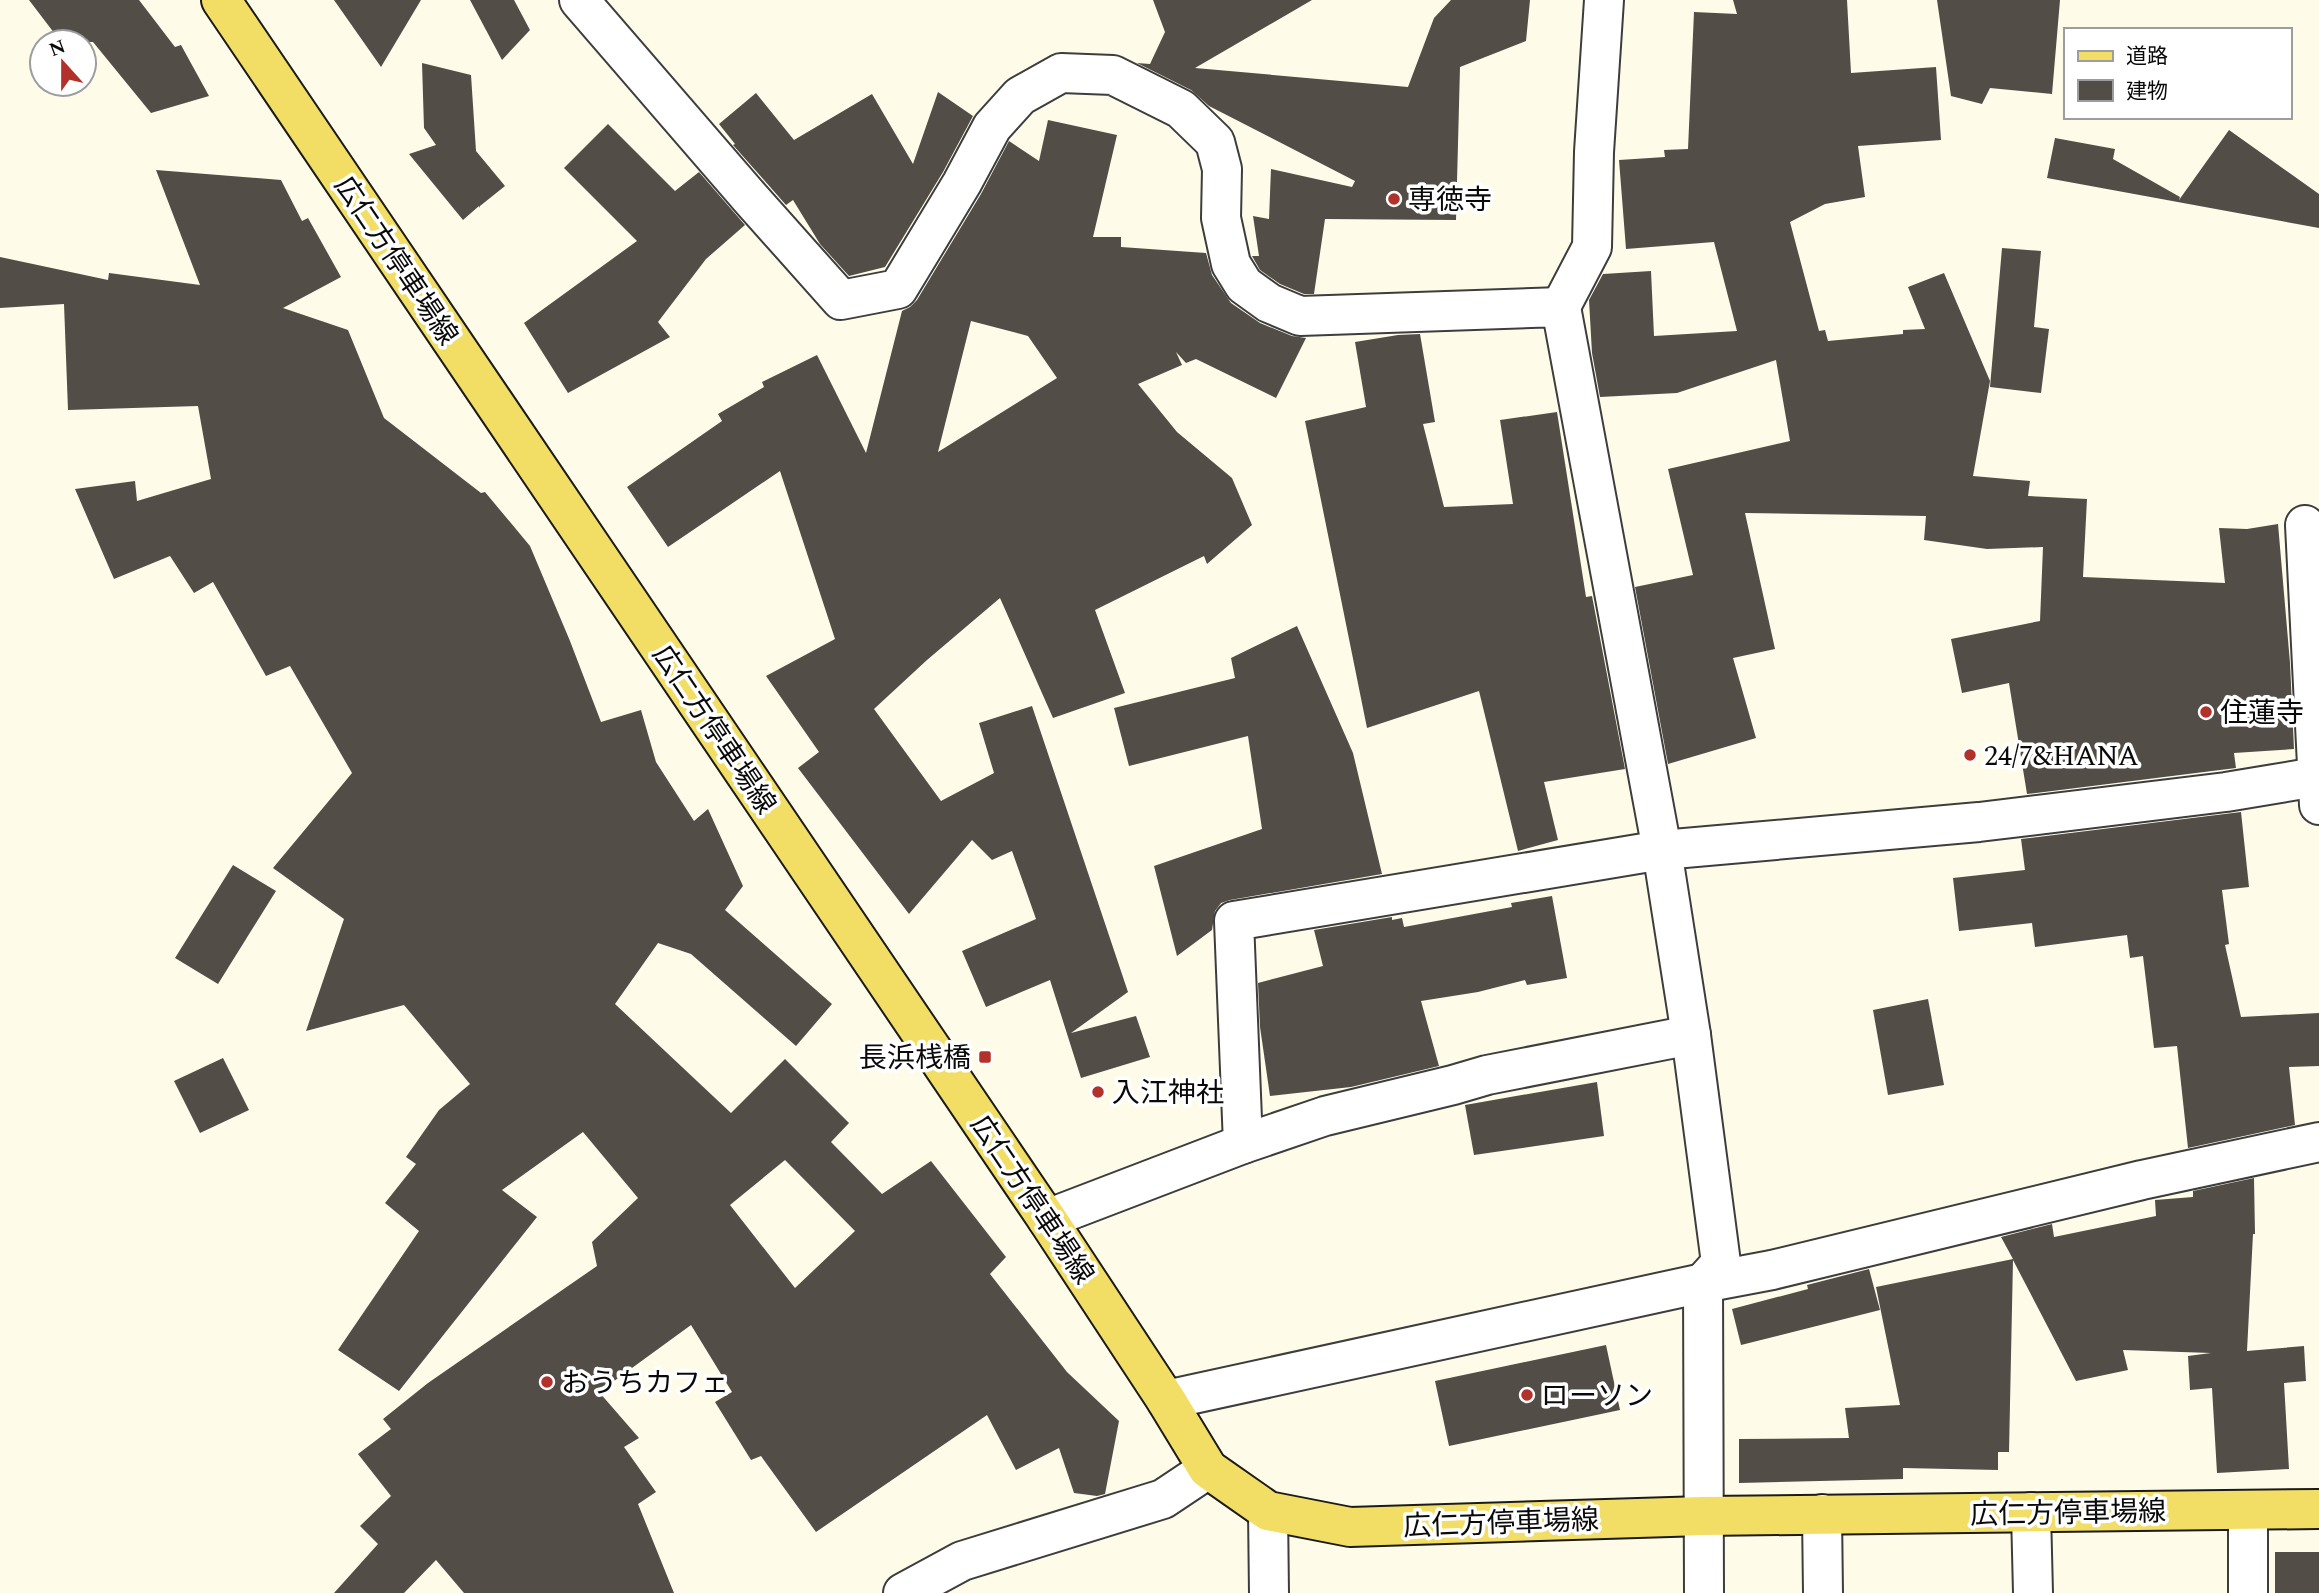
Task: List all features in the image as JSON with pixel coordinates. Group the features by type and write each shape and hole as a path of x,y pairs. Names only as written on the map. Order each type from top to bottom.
{"main road":[{"name":"広仁方停車場線","path":"221,0 1047,1219 1208,1469 1268,1511 1350,1527 1703,1516 2319,1509"}],"street":[{"path":"579,0 841,300 898,289 992,127 1020,96 1061,73 1113,75 1181,109 1215,142 1222,169 1221,218 1231,264 1244,285 1269,303 1300,316 1560,310"},
{"path":"1604,0 1594,152 1592,247 1560,310 1662,850 1691,1035 1721,1263 1703,1283 1704,1593"},
{"path":"1243,1144 1234,920 1662,850 1979,822 2226,792 2318,791 2305,525"},
{"path":"1047,1219 1243,1144 1325,1116 1487,1075 1691,1035"},
{"path":"1166,1400 1784,1267 2142,1180 2319,1142"},
{"path":"903,1593 962,1561 1163,1499 1208,1469"},
{"path":"2248,1510 2248,1593"},
{"path":"1268,1511 1269,1593"},
{"path":"2031,1512 2033,1593"},
{"path":"1822,1514 1824,1593"}],"building":[{"path":"29,0 139,0 175,47 181,45 209,96 151,113 98,48 98,28 50,28"},
{"path":"334,0 421,0 381,67"},
{"path":"470,0 514,0 530,30 502,60"},
{"path":"1153,0 1312,0 1195,68 1408,87 1434,18 1451,0 1530,0 1526,41 1460,67 1456,220 1325,219 1314,294 1304,294 1280,284 1260,270 1252,256 1259,256 1253,216 1269,219 1271,169 1352,187 1355,181 1209,106 1191,90 1137,63 1150,64 1165,32"},
{"path":"1733,0 1847,0 1851,73 1936,67 1941,140 1858,146 1865,197 1825,204 1790,222 1819,331 1825,330 1828,341 1903,334 1903,330 1925,329 1908,287 1944,273 1990,381 1973,476 2030,481 2028,496 2087,499 2083,577 2225,583 2219,528 2247,529 2278,524 2290,663 2294,749 2234,753 2236,768 2027,794 2009,683 1962,693 1951,639 2040,621 2043,547 1987,549 1924,540 1926,516 1745,513 1775,649 1733,658 1756,738 1668,764 1635,587 1693,575 1668,469 1790,441 1776,360 1677,393 1600,397 1592,353 1589,300 1603,274 1651,271 1654,336 1737,331 1714,242 1626,249 1619,160 1665,157 1664,150 1688,149 1694,12 1737,14"},
{"path":"1937,0 2060,0 2052,94 1990,88 1982,104 1951,96"},
{"path":"422,63 471,75 476,151 505,186 463,220 409,154 436,145 424,128"},
{"path":"938,92 973,116 943,172 885,267 849,276 820,244 793,200 786,205 733,145 735,144 719,124 756,93 794,140 872,94 913,164"},
{"path":"1048,120 1117,135 1093,237 1121,237 1121,247 1206,253 1212,275 1231,303 1260,323 1292,336 1306,338 1276,398 1196,359 1186,363 1176,352 1182,365 1138,384 1177,432 1232,478 1252,525 1207,564 1204,556 1095,610 1125,693 1053,718 1000,598 874,709 941,801 994,773 979,723 1032,706 1128,992 1071,1033 1136,1016 1150,1057 1081,1078 1050,980 986,1007 962,951 1036,919 1012,851 992,860 972,840 909,914 798,768 819,752 766,676 835,639 780,471 668,547 627,487 722,421 718,414 764,387 762,382 817,355 866,453 902,311 917,300 981,194 1009,141 1039,161","holes":["971,321 1028,336 1057,378 938,452"]},
{"path":"608,124 675,191 699,172 745,225 706,259 658,322 670,337 568,393 524,323 637,241 564,168"},
{"path":"2229,130 2319,194 2319,228 2047,178 2055,138 2115,149 2113,159 2180,197 2179,200"},
{"path":"156,170 281,180 302,221 308,218 341,277 283,308 348,330 384,418 481,493 485,492 530,546 601,722 641,710 656,762 694,821 708,809 743,886 725,910 832,1004 796,1046 691,954 658,943 615,1004 731,1113 785,1059 849,1123 831,1142 882,1194 931,1161 1006,1257 990,1274 1067,1372 1119,1421 1105,1494 1097,1496 1074,1493 1059,1448 1016,1470 987,1415 816,1532 761,1456 751,1460 715,1402 732,1392 691,1325 599,1392 639,1438 624,1447 656,1492 638,1504 674,1593 464,1593 436,1560 404,1593 334,1593 378,1544 360,1526 391,1496 358,1454 391,1429 383,1419 428,1383 597,1266 592,1242 638,1198 583,1132 502,1190 537,1217 399,1391 338,1350 419,1231 385,1203 416,1164 406,1157 439,1110 470,1084 404,1005 306,1031 344,919 273,868 352,773 290,666 266,676 213,582 194,593 170,556 114,579 75,489 135,481 137,501 211,479 198,406 68,410 64,304 0,308 0,257 108,280 109,273 200,285","holes":["785,1160 855,1231 795,1288 730,1205"]},
{"path":"2002,248 2041,251 2034,327 2049,329 2041,393 1990,387"},
{"path":"1420,334 1435,422 1423,424 1444,507 1513,504 1500,420 1557,412 1586,597 1592,596 1625,769 1544,782 1558,840 1518,851 1479,691 1367,728 1305,421 1366,407 1355,342"},
{"path":"1297,626 1353,753 1382,874 1221,903 1215,911 1212,930 1177,956 1154,866 1262,829 1248,736 1129,766 1114,708 1235,678 1231,658"},
{"path":"2241,812 2249,887 2222,890 2229,944 2225,945 2241,1017 2319,1013 2319,1066 2289,1067 2295,1125 2188,1148 2177,1046 2154,1048 2143,956 2130,958 2127,935 2035,947 2032,923 1959,931 1953,878 2025,870 2021,839"},
{"path":"233,865 276,891 218,984 175,958"},
{"path":"1552,896 1567,978 1527,985 1525,980 1478,992 1421,1001 1439,1066 1351,1087 1270,1096 1260,1027 1258,983 1323,966 1314,930 1392,917 1392,920 1402,918 1404,927 1512,907 1511,903"},
{"path":"1928,999 1944,1085 1888,1095 1873,1010"},
{"path":"223,1058 249,1110 200,1133 174,1081"},
{"path":"1597,1082 1604,1136 1474,1155 1465,1105"},
{"path":"2254,1178 2255,1234 2247,1351 2304,1346 2306,1381 2284,1383 2289,1469 2217,1473 2212,1388 2190,1390 2188,1356 2211,1353 2123,1350 2128,1370 2076,1381 2013,1260 2009,1452 1998,1452 1998,1470 1903,1468 1903,1479 1739,1483 1739,1439 1849,1438 1845,1408 1900,1405 1876,1287 2013,1259 2001,1237 2052,1224 2054,1237 2156,1216 2155,1200 2193,1197 2193,1191"},
{"path":"1869,1269 1880,1310 1741,1345 1732,1309 1808,1289 1807,1285"},
{"name":"ローソン","path":"1606,1345 1620,1410 1449,1446 1435,1381"},
{"path":"2275,1552 2319,1552 2319,1593 2275,1593"}],"place":[{"name":"専徳寺","path":"1394,199"},
{"name":"住蓮寺","path":"2206,712"},
{"name":"24/7&HANA","path":"1970,755"},
{"name":"長浜桟橋","path":"985,1057"},
{"name":"入江神社","path":"1098,1092"},
{"name":"おうちカフェ","path":"547,1382"},
{"name":"ローソン","path":"1527,1395"}]}
